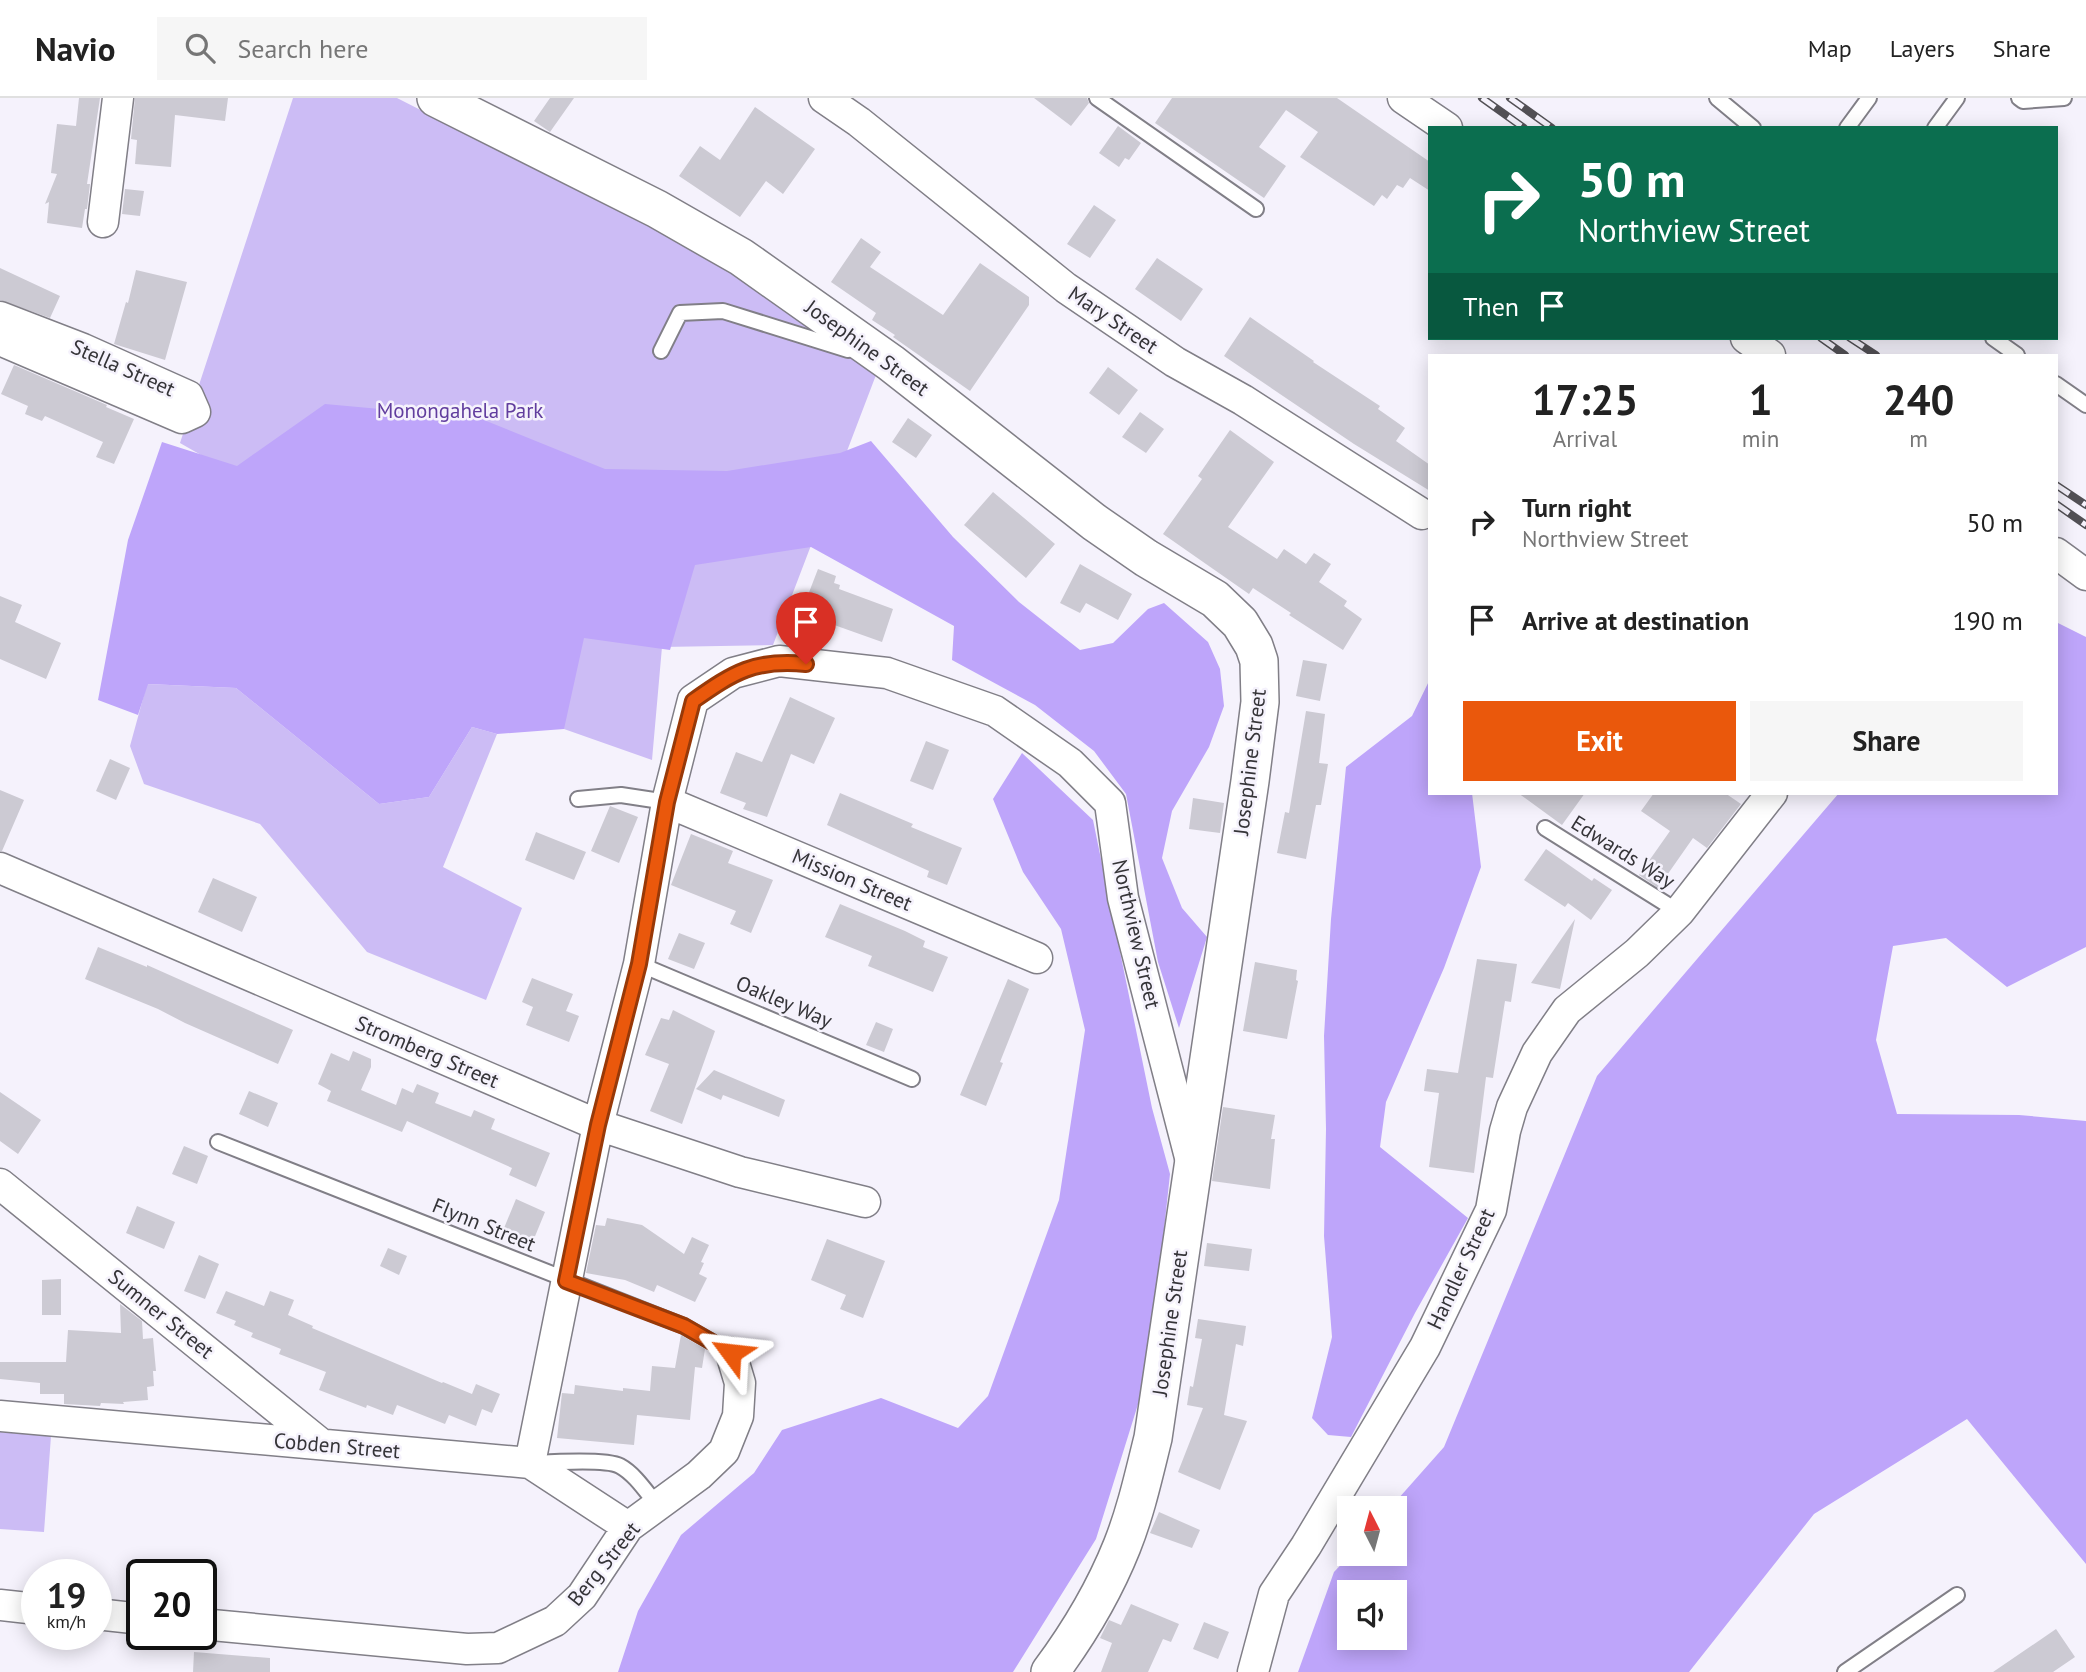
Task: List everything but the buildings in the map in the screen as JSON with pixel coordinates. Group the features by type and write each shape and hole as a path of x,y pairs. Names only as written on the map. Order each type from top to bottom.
{"street":[{"path":"103,222 118,98"},
{"name":"Josephine Street","path":"436,98 657,209 741,257 891,363 1094,522 1146,558 1215,599 1240,622 1254,646 1259,661 1260,702 1250,781 1153,1438 1143,1478 1116,1557 1091,1610 1050,1672"},
{"name":"Mary Street","path":"824,98 859,122 1066,288 1175,362 1243,400 1422,514"},
{"path":"1404,98 1444,126"},
{"name":"Stella Street","path":"0,317 83,349 188,396 195,412 182,418 0,340"},
{"path":"1749,340 1769,354"},
{"path":"2058,554 2086,575"},
{"name":"Northview Street","path":"530,1463 598,1125 639,964 667,802 693,701 733,673 779,661 887,673 995,711 1070,763 1110,803 1123,898 1192,1166"},
{"name":"Handler Street","path":"1252,1672 1274,1594 1306,1546 1425,1347 1491,1210 1508,1119 1537,1053 1567,1010 1637,953 1679,912 1770,795"},
{"name":"Mission Street","path":"667,802 1037,958"},
{"name":"Stromberg Street","path":"0,868 598,1125 740,1172 865,1202"},
{"name":"Sumner Street","path":"0,1184 321,1444"},
{"name":"Berg Street","path":"217,1626 467,1649 498,1648 555,1621 582,1596 628,1527 699,1475 724,1451 738,1416 740,1383 731,1353"},
{"name":"Cobden Street","path":"0,1416 530,1463"},
{"path":"530,1463 628,1527"},
{"path":"0,1605 21,1607"}],"lane":[{"path":"1097,98 1256,209"},
{"path":"1717,98 1751,126"},
{"path":"1848,126 1869,98"},
{"path":"1936,126 1957,98"},
{"path":"2019,98 2023,101 2063,98"},
{"path":"661,351 680,313 723,311 848,351"},
{"path":"1996,340 2016,354"},
{"path":"2058,385 2086,405"},
{"path":"578,799 621,795 667,802"},
{"name":"Edwards Way","path":"1545,828 1679,912"},
{"name":"Oakley Way","path":"639,964 912,1079"},
{"name":"Flynn Street","path":"218,1142 684,1326 731,1353"},
{"name":"Cobden Street","path":"530,1463 576,1461 619,1466 637,1481 658,1506"},
{"path":"1845,1672 1957,1595"}],"green space":[{"name":"Monongahela Park","path":"293,98 397,98 739,272 876,375 773,645 662,647 652,760 564,729 201,455 180,443"},
{"path":"147,684 236,688 379,804 429,797 472,727 497,734 443,867 522,908 486,1000 367,952 260,824 144,784 130,746"},
{"path":"0,1432 51,1436 44,1532 0,1529"}],"shaded area":[{"path":"325,404 479,418 605,469 727,471 840,453 871,441 953,537 1019,602 1080,650 1113,643 1148,609 1164,603 1208,642 1220,669 1224,706 1209,747 1172,811 1162,858 1182,908 1207,937 1179,1028 1158,962 1126,794 1094,751 1035,705 952,660 954,626 811,547 695,565 670,650 584,638 564,729 497,734 472,727 429,797 379,804 236,688 148,684 138,715 98,700 128,540 162,442 237,466"},
{"path":"2058,623 2086,637 2086,947 2007,987 1946,938 1893,946 1876,1040 1897,1114 2019,1115 2086,1121 2086,1564 1967,1419 1814,1514 1689,1672 1298,1672 1334,1572 1340,1566 1407,1566 1407,1496 1401,1496 1444,1447 1597,1076 1837,795 2058,795"},
{"path":"1428,683 1428,795 1472,795 1481,867 1444,968 1386,1102 1380,1147 1468,1218 1351,1437 1328,1435 1312,1418 1332,1337 1324,1236 1324,1036 1331,919 1346,767 1412,716"},
{"path":"1022,753 1093,820 1152,1108 1170,1174 1149,1369 1096,1539 1013,1672 618,1672 638,1611 681,1535 754,1473 782,1430 881,1398 958,1428 988,1396 1059,1200 1085,1030 1061,929 1023,872 993,799"}],"railway":[{"path":"1482,98 1521,126"},
{"path":"1510,98 1549,126"},
{"path":"1824,340 1844,354"},
{"path":"1853,340 1874,354"},
{"path":"2058,486 2086,505"},
{"path":"2058,505 2086,525"}],"route":[{"path":"731,1353 684,1326 566,1281 598,1125 639,964 667,802 693,701 733,673 779,661 806,664"}]}
